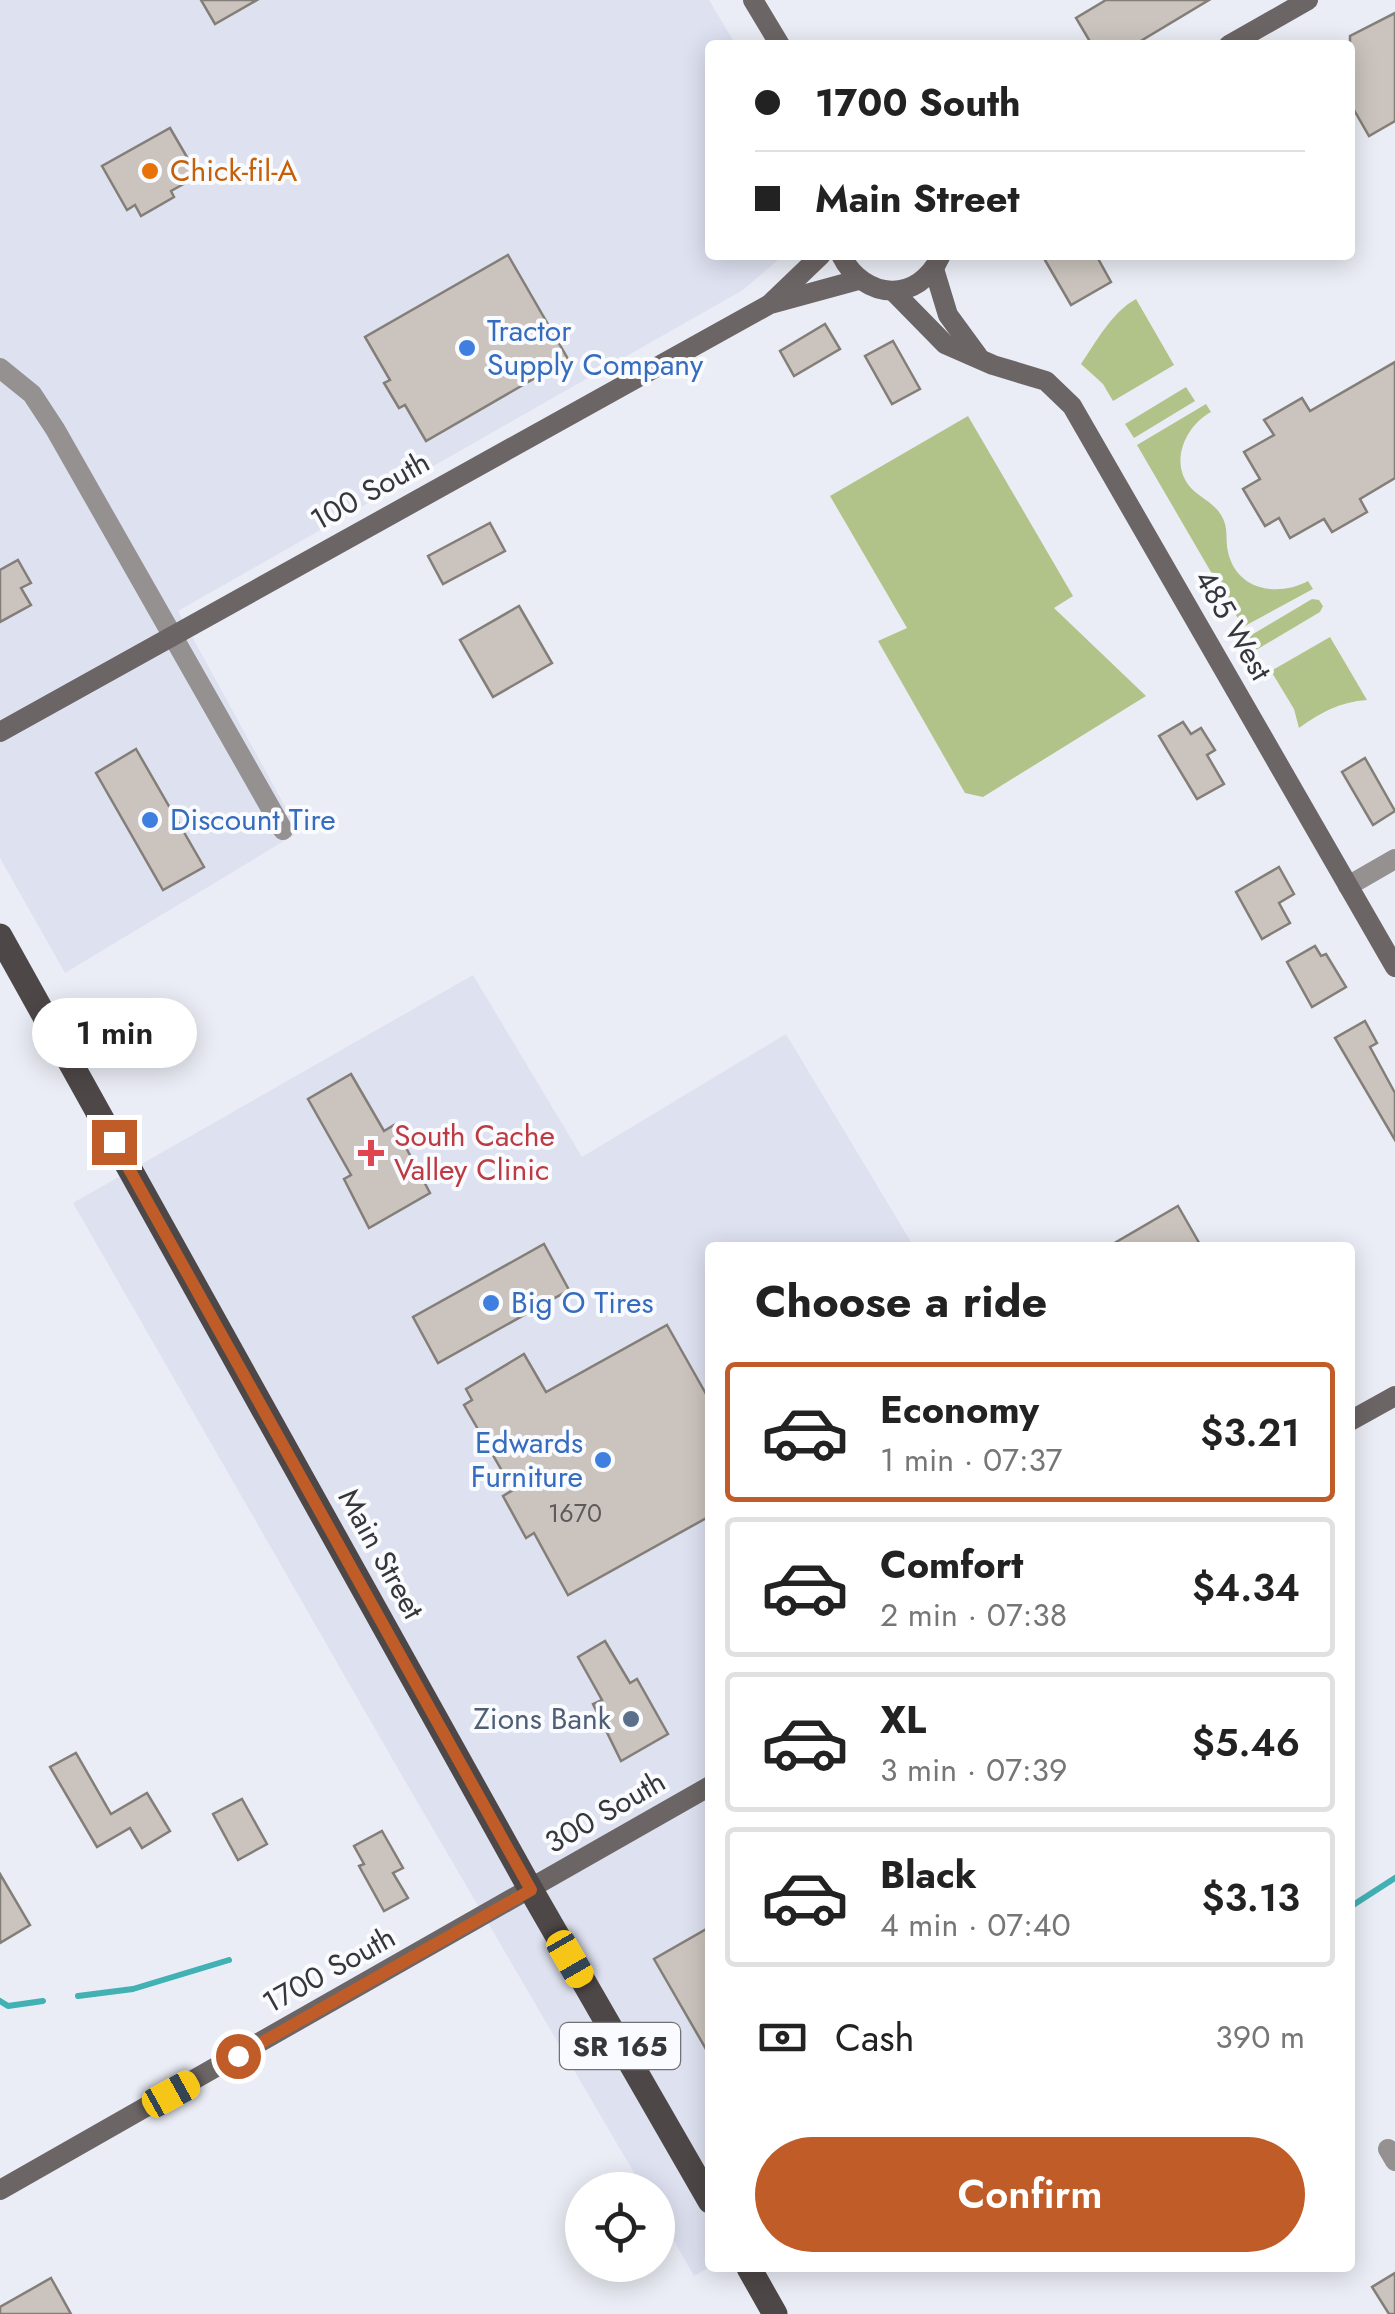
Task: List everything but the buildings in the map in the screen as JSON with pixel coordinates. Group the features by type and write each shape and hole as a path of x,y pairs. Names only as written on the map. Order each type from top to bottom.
{"main road":[{"name":"Main Street","path":"0,936 531,1890 705,2192"},
{"path":"750,2272 776,2314"}],"street":[{"path":"753,0 777,40"},
{"path":"1238,40 1308,0"},
{"name":"100 South","path":"770,304 816,260"},
{"path":"844,260 858,280 894,291 909,288 938,262"},
{"path":"938,262 948,315 979,358"},
{"name":"100 South","path":"0,732 770,304 858,280"},
{"name":"485 West","path":"894,291 945,344 1046,381 1072,406 1395,967"},
{"path":"0,368 32,394 55,429 284,830"},
{"path":"1348,886 1395,859"},
{"path":"1355,1418 1395,1396"},
{"name":"300 South","path":"531,1890 705,1789"},
{"name":"1700 South","path":"0,2190 531,1890"}],"shaded area":[{"path":"0,0 709,0 733,40 705,40 705,260 778,260 743,290 178,611 299,832 65,973 0,858"},
{"path":"473,975 582,1157 786,1034 911,1242 705,1242 705,2270 694,2276 675,2243 675,2172 633,2172 73,1203"}],"green space":[{"path":"1136,299 1174,365 1113,401 1103,384 1081,364 1112,319"},
{"path":"1186,387 1195,401 1134,438 1125,424"},
{"path":"1206,404 1211,412 1187,436 1181,468 1192,489 1215,507 1223,519 1233,565 1249,583 1260,587 1284,589 1308,581 1313,589 1243,627 1137,445"},
{"path":"968,416 1073,596 1054,608 1146,696 983,797 965,793 878,641 907,628 830,496"},
{"path":"1312,599 1323,606 1320,612 1256,650 1248,637"},
{"path":"1330,637 1367,700 1331,709 1299,728 1294,709 1271,671"}],"waterway":[{"path":"1355,1904 1395,1878"},
{"path":"78,1996 133,1989 229,1960"},
{"path":"0,2001 8,2006 43,2001"}],"place":[{"name":"Chick-fil-A","path":"150,171"},
{"name":"Tractor Supply Company","path":"467,348"},
{"name":"Discount Tire","path":"150,820"},
{"name":"South Cache Valley Clinic","path":"371,1153"},
{"name":"Big O Tires","path":"491,1303"},
{"name":"Edwards Furniture","path":"603,1460"},
{"name":"Zions Bank","path":"631,1719"}],"route":[{"path":"114,1142 531,1890 238,2056"}]}
